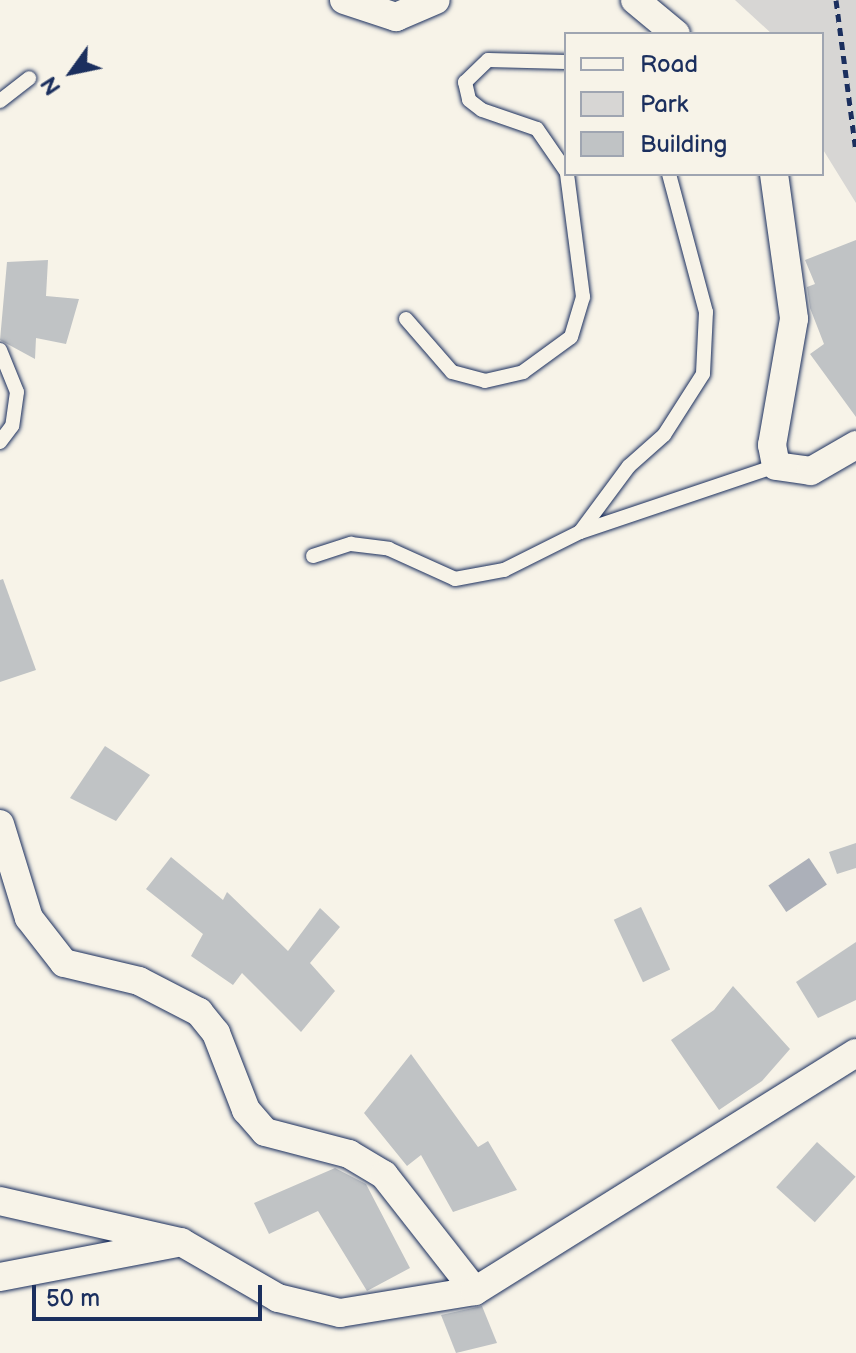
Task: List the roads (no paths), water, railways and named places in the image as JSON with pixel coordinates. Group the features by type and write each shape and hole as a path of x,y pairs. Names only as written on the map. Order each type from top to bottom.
{"street":[{"path":"344,0 396,17 436,0"},
{"path":"635,0 674,32"},
{"path":"774,176 794,319 772,445 776,466 811,471 856,445"},
{"path":"0,824 29,918 64,963 139,981 199,1012 216,1033 234,1088 265,1132 349,1154 384,1175 475,1291"},
{"path":"0,1201 181,1242 278,1298 340,1313 475,1291 856,1053"},
{"path":"0,1277 181,1242"}],"lane":[{"path":"564,62 488,60 465,82 469,100 482,110 537,129 564,170"},
{"path":"0,101 29,78"},
{"path":"406,319 452,372 485,381 523,372 571,337 583,297 566,176"},
{"path":"580,532 629,466 664,435 703,374 706,312 670,176"},
{"path":"0,350 17,392 12,426 0,442"},
{"path":"313,556 351,544 389,549 455,579 504,570 580,532 776,466"}]}
